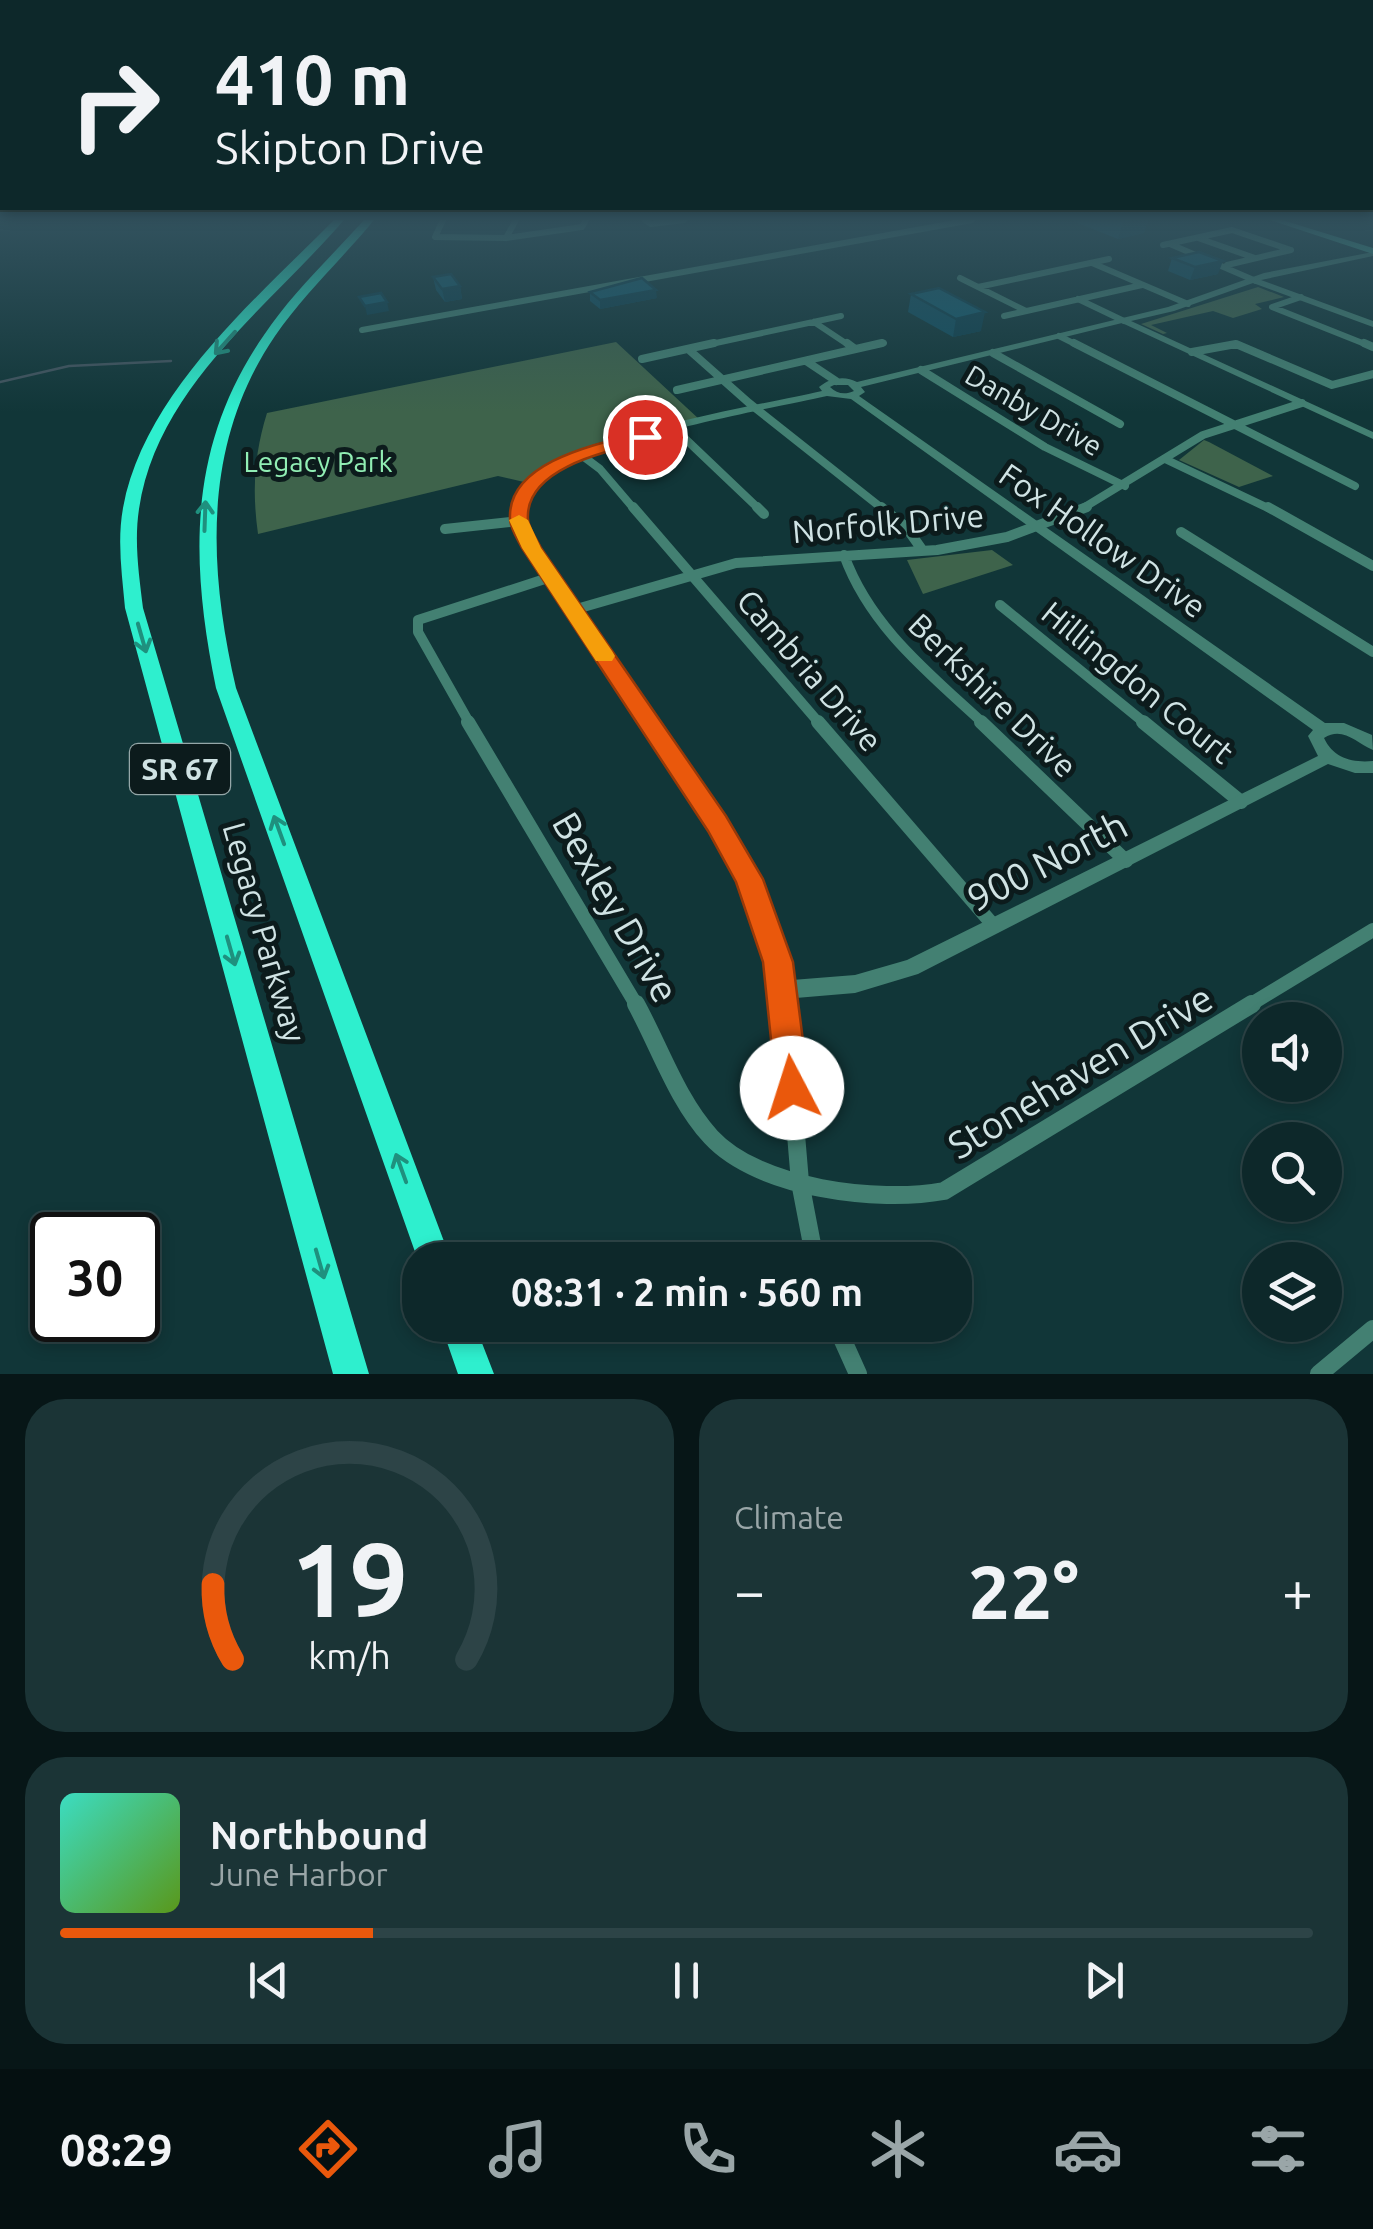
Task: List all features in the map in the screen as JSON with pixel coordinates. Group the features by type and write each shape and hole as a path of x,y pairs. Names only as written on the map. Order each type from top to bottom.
{"highway":[{"name":"Legacy Parkway","path":"279,284 173,406 147,455 134,496 127,545 134,608 351,1374"},
{"name":"Legacy Parkway","path":"313,284 281,320 240,383 221,431 209,480 204,562 208,606 226,688 427,1242"},
{"path":"464,1342 476,1374"}],"street":[{"path":"362,330 616,284"},
{"path":"972,284 1026,311"},
{"path":"978,287 992,284"},
{"path":"1004,316 1141,284"},
{"path":"1142,284 1188,304"},
{"path":"812,1242 800,1182 784,990 768,928 741,863 551,578 519,521 520,502 535,480 580,454 760,409 831,386 856,391 922,370 1188,304 1244,284"},
{"path":"1267,284 1373,324"},
{"path":"1301,297 1272,307 1373,347"},
{"path":"1078,299 1373,436"},
{"path":"642,358 841,316"},
{"path":"814,322 856,350"},
{"path":"1060,336 1355,486"},
{"path":"677,390 884,343"},
{"path":"1192,352 1233,344 1332,384 1373,374"},
{"path":"688,349 906,528 924,550"},
{"path":"992,353 1120,424"},
{"path":"804,361 831,386"},
{"name":"Danby Drive","path":"922,370 1035,441 1125,486"},
{"name":"Fox Hollow Drive","path":"856,391 1038,528 1322,729"},
{"name":"Norfolk Drive","path":"573,610 690,574 754,560 924,550 977,544 1038,528 1125,486 1202,435 1302,403"},
{"path":"676,430 764,514"},
{"name":"Cambria Drive","path":"580,454 600,469 994,926"},
{"path":"1165,459 1239,491 1373,566"},
{"path":"445,529 519,521"},
{"path":"1181,532 1373,652"},
{"name":"Berkshire Drive","path":"844,555 856,588 884,628 1126,860"},
{"name":"Bexley Drive","path":"551,578 438,610 418,620 420,636 636,1002 693,1114 714,1141 737,1161 762,1174 800,1182"},
{"name":"Hillingdon Court","path":"1000,605 1241,802"},
{"path":"1371,739 1343,728 1322,729 1316,741 1329,757 1353,768 1373,766"},
{"name":"900 North","path":"784,990 855,984 892,975 1329,757"},
{"name":"Stonehaven Drive","path":"800,1182 907,1198 944,1191 1373,930"},
{"path":"1319,1374 1373,1329"},
{"path":"844,1342 858,1374"}],"green space":[{"path":"1258,287 1284,297 1255,304 1262,309 1233,318 1213,311 1151,325 1167,333 1163,334 1141,324"},
{"name":"Legacy Park","path":"616,342 700,420 585,448 524,482 498,476 258,534 255,473 267,413"},
{"path":"1204,440 1273,476 1239,487 1179,460"},
{"path":"992,550 1013,565 923,594 907,560"}],"building":[{"path":"438,284 460,286 442,289"},
{"path":"619,284 649,284 656,290 600,300 590,292"},
{"path":"939,288 985,312 956,319 911,294"},
{"path":"381,293 387,302 365,306 359,297"}],"waterway":[{"path":"0,382 69,366 171,361"}],"slow traffic":[{"path":"519,520 531,548 604,656"}],"route":[{"path":"645,437 580,454 549,469 523,496 519,521 531,548 732,847 757,895 784,990 792,1088"}]}
